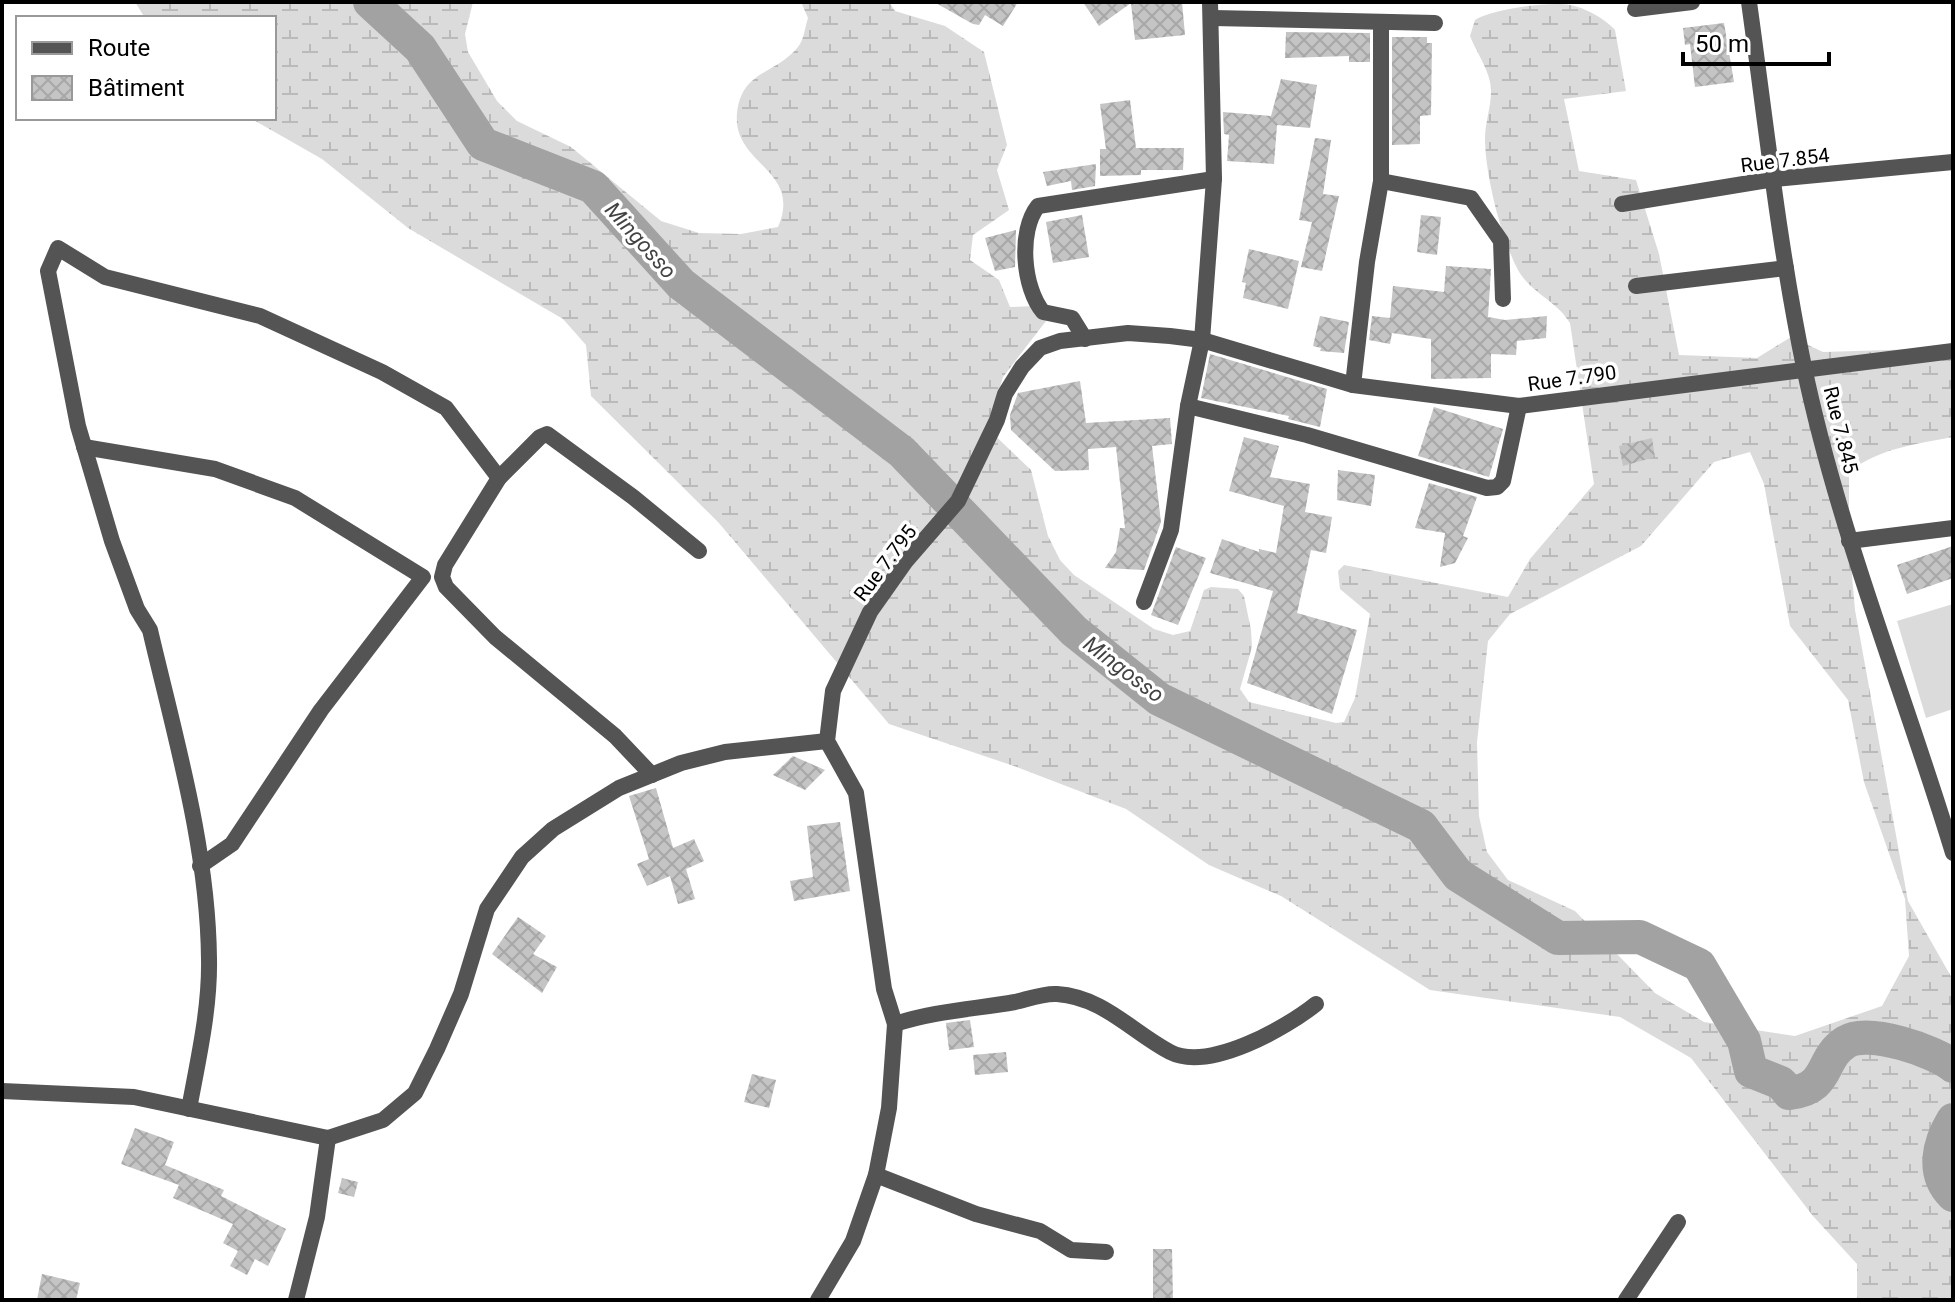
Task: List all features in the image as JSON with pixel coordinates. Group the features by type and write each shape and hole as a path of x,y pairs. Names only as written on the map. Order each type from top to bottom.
{"street":[{"path":"1635,9 1692,2"},
{"name":"Rue 7.845","path":"1749,2 1786,268 1804,368 1849,541 1950,835 1953,853"},
{"path":"1144,602 1171,530 1188,406 1202,340 1214,179 1212,10 1435,23"},
{"path":"1353,385 1367,262 1381,181 1381,22"},
{"name":"Rue 7.854","path":"1622,204 1774,179 1953,162"},
{"path":"1085,339 1072,318 1040,309 1030,286 1027,246 1032,213 1038,206 1214,179"},
{"path":"1381,181 1471,198 1501,241 1503,299"},
{"path":"189,1109 203,1031 209,962 200,866 150,630 137,609 84,447 48,271 58,248 105,277 260,316 382,372 446,408 499,478"},
{"path":"1636,286 1786,268"},
{"name":"Rue 7.795","path":"827,741 827,717 839,672 870,612 906,561 958,501 997,420 1005,394 1022,367 1040,348 1060,341 1128,333 1202,340"},
{"name":"Rue 7.790","path":"1202,340 1353,385 1519,406 1953,351"},
{"path":"1188,406 1307,435 1487,488 1497,487 1503,481 1519,406"},
{"path":"652,775 615,736 495,637 446,587 442,577 445,565 499,478 540,437 547,434 633,497 699,551"},
{"path":"84,447 215,469 295,498 423,577 321,710 232,844 200,866"},
{"path":"1849,541 1953,528"},
{"path":"2,1091 105,1094 328,1138 383,1120 415,1093 461,994 487,909 522,857 553,829 619,788 681,763 725,752 827,741 856,793 884,989 895,1024 889,1108 876,1175 853,1241 822,1298"},
{"path":"895,1024 921,1016 1055,993 1114,1013 1174,1054 1208,1056 1245,1045 1296,1020 1316,1004"},
{"path":"296,1300 317,1217 328,1138"},
{"path":"876,1175 976,1214 1040,1231 1071,1250 1106,1252"},
{"path":"1626,1300 1678,1222"}],"green space":[{"path":"135,2 473,2 465,34 468,52 497,101 517,121 571,147 661,221 699,233 741,234 778,227 783,208 781,192 775,179 745,145 738,130 737,113 745,88 789,56 800,44 808,18 801,2 889,2 895,11 945,26 984,52 1007,145 997,170 1009,210 973,235 970,260 999,280 1010,307 1038,306 1046,321 1003,377 987,428 1031,470 1048,536 1060,560 1074,575 1154,629 1173,635 1190,631 1204,590 1211,587 1238,589 1244,596 1251,630 1252,647 1240,689 1249,702 1336,723 1344,722 1355,698 1370,614 1340,589 1338,571 1344,565 1508,597 1530,559 1594,484 1570,323 1523,278 1500,224 1486,153 1490,82 1470,36 1475,20 1483,16 1536,5 1576,6 1607,22 1615,30 1626,91 1564,99 1579,171 1636,180 1659,254 1679,355 1757,358 1791,337 1823,352 1953,348 1953,437 1886,452 1849,472 1849,541 1855,610 1908,901 1953,980 1953,1300 1857,1300 1857,1264 1813,1216 1691,1058 1620,1017 1430,990 1281,896 1209,865 1126,809 1014,766 889,724 718,522 591,396 586,345 563,319 408,228 322,159 254,120 276,120 276,16 144,16","holes":["1750,452 1764,484 1790,626 1848,700 1864,782 1905,899 1909,956 1882,1006 1795,1036 1704,1022 1655,993 1575,911 1508,880 1487,852 1479,816 1477,742 1488,641 1510,614 1641,546 1714,462"]},
{"path":"1953,604 1953,709 1926,718 1897,621"}],"building":[{"path":"934,2 1018,2 1003,26 985,15 979,25 973,24"},
{"path":"1083,2 1182,2 1185,35 1135,40 1131,3 1099,26"},
{"path":"1724,23 1734,82 1695,87 1690,44 1685,45 1683,28"},
{"path":"1286,32 1370,33 1370,62 1349,62 1349,56 1285,58"},
{"path":"1392,37 1427,37 1427,43 1432,43 1431,115 1420,116 1420,144 1392,145"},
{"path":"1281,79 1317,85 1310,128 1277,125 1274,164 1227,161 1229,135 1224,134 1223,112 1271,116"},
{"path":"1130,100 1136,148 1184,148 1183,170 1141,170 1141,175 1100,176 1100,149 1106,149 1100,104"},
{"path":"1315,138 1331,140 1323,194 1339,196 1322,271 1301,267 1312,222 1299,220"},
{"path":"1096,164 1095,186 1072,190 1071,181 1047,186 1043,172"},
{"path":"1082,215 1089,257 1053,263 1046,222"},
{"path":"1421,215 1441,217 1437,255 1417,252"},
{"path":"1016,230 1015,267 995,271 985,238"},
{"path":"1249,249 1299,261 1288,309 1243,298 1246,283 1242,282"},
{"path":"1446,266 1491,269 1488,317 1505,320 1547,316 1546,338 1517,341 1516,355 1491,354 1491,378 1431,379 1431,339 1392,333 1390,344 1369,340 1372,316 1390,318 1393,286 1444,292"},
{"path":"1320,316 1349,322 1344,353 1320,351 1321,348 1313,346"},
{"path":"1210,354 1327,389 1320,427 1288,419 1289,416 1201,398"},
{"path":"1080,381 1086,423 1170,418 1172,444 1152,446 1161,522 1144,570 1105,568 1116,552 1120,528 1125,528 1116,447 1088,449 1089,470 1055,471 1011,430 1010,415 1018,393"},
{"path":"1434,407 1503,429 1489,477 1418,456"},
{"path":"1244,437 1279,446 1270,477 1310,484 1305,512 1332,517 1326,553 1311,550 1297,613 1357,630 1332,714 1247,683 1273,591 1210,573 1222,539 1259,552 1259,549 1276,553 1284,506 1229,491"},
{"path":"1652,438 1655,457 1623,466 1619,446"},
{"path":"1338,470 1375,475 1371,506 1337,500"},
{"path":"1429,483 1477,497 1463,536 1468,538 1455,563 1440,567 1445,533 1415,528"},
{"path":"1953,546 1953,578 1907,594 1897,565"},
{"path":"1176,547 1206,558 1178,625 1151,615"},
{"path":"793,756 825,770 805,790 773,775"},
{"path":"656,788 673,848 694,839 704,861 686,869 695,899 678,904 670,876 647,886 637,864 649,859 629,796"},
{"path":"840,822 850,891 794,901 790,881 813,877 807,826"},
{"path":"518,917 546,936 533,954 557,967 542,993 492,954"},
{"path":"970,1020 974,1047 949,1050 946,1023"},
{"path":"1006,1052 1008,1072 975,1075 973,1055"},
{"path":"752,1074 776,1080 769,1108 744,1102"},
{"path":"135,1128 174,1142 165,1165 224,1190 221,1196 286,1229 268,1266 255,1259 247,1275 230,1266 238,1251 223,1243 233,1224 173,1198 179,1185 121,1164"},
{"path":"342,1178 358,1182 354,1197 338,1193"},
{"path":"1153,1249 1172,1249 1173,1300 1153,1300"},
{"path":"42,1274 80,1283 76,1300 37,1300"}],"waterway":[{"name":"Mingosso","path":"370,2 420,48 483,144 593,187 681,284 902,452 1074,631 1159,699 1421,826 1458,875 1558,938 1640,937 1699,965 1744,1041 1751,1071 1781,1083 1789,1093 1812,1086 1838,1049 1856,1038 1901,1043 1932,1054 1953,1066"},
{"name":"Mingosso","path":"1953,1120 1944,1138 1940,1158 1942,1177 1953,1195"}]}
